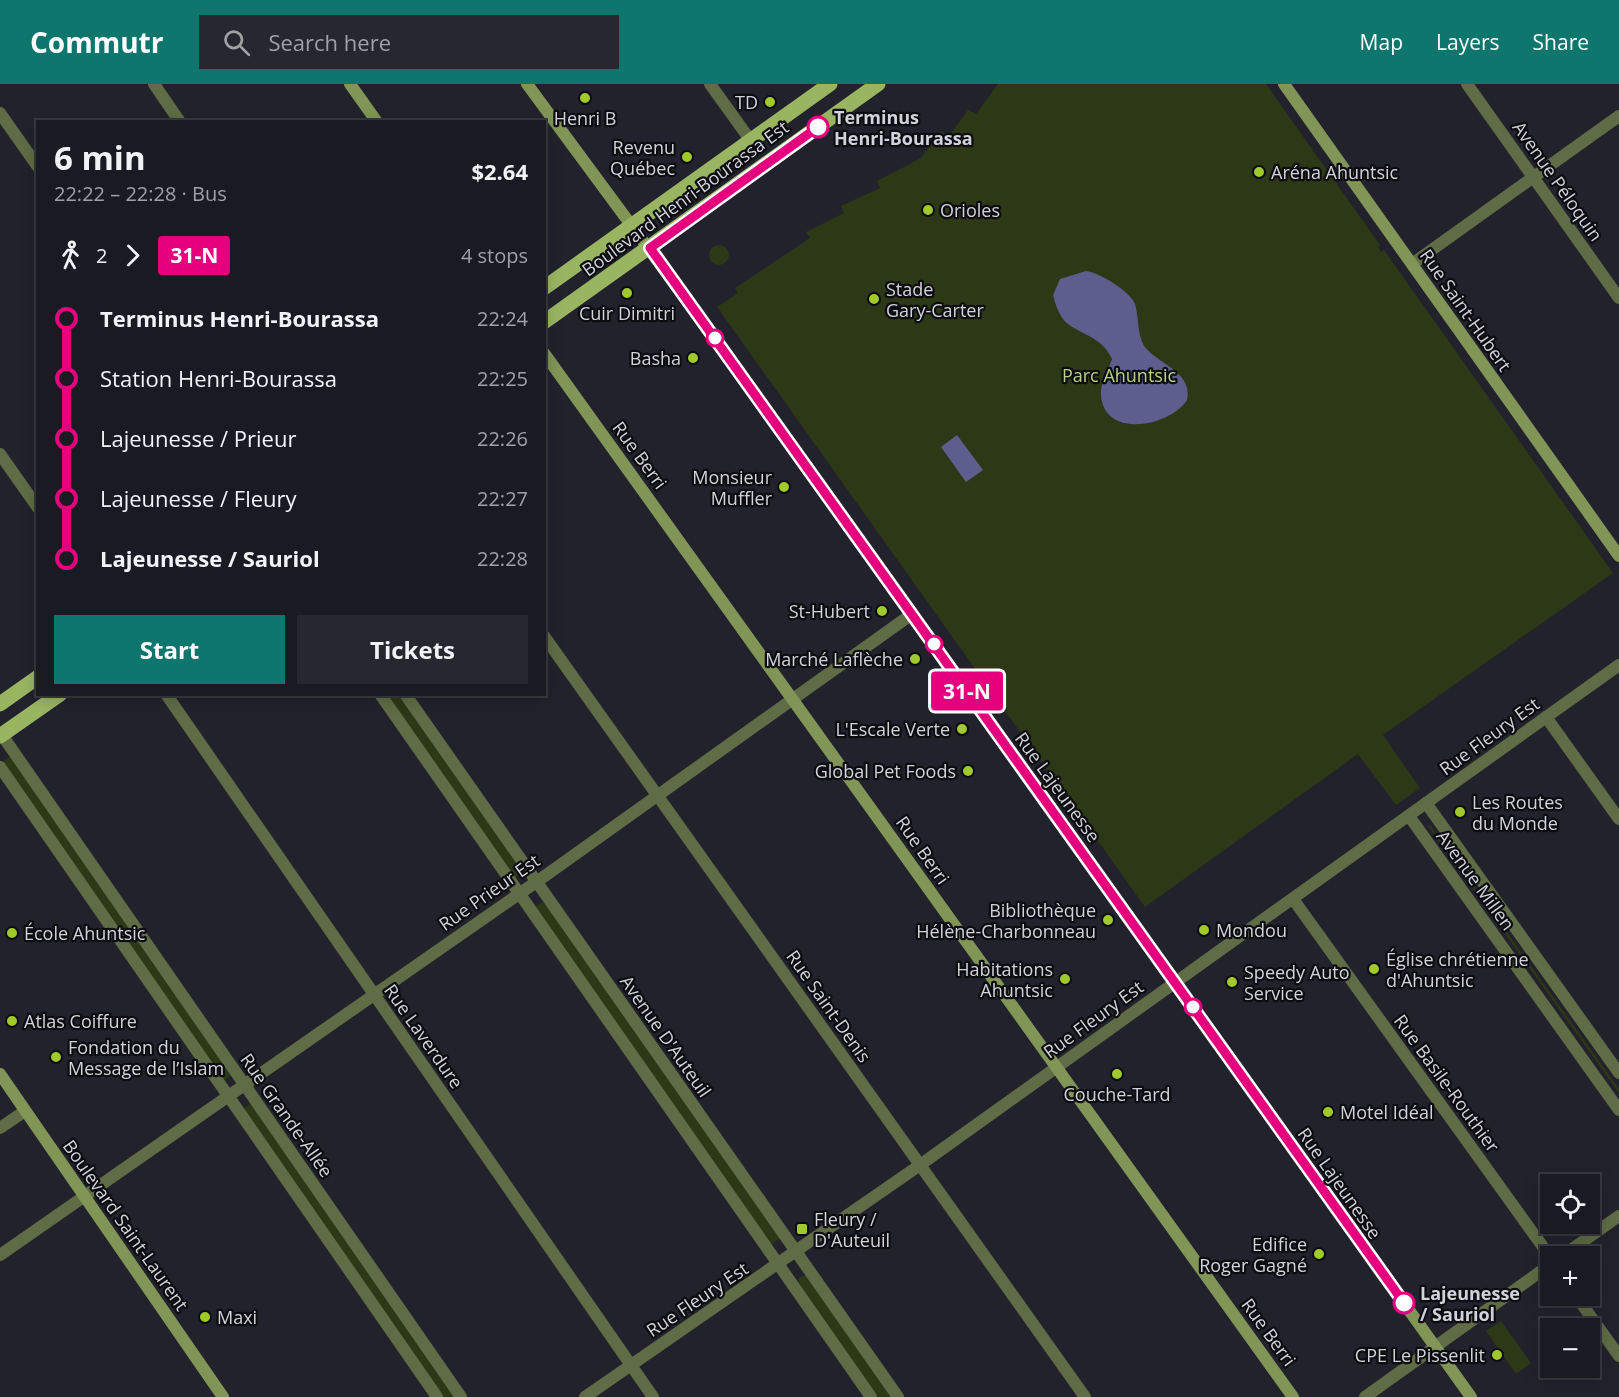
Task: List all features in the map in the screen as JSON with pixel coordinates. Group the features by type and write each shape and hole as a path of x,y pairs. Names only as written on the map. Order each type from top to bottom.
{"main road":[{"path":"350,84 376,120"},
{"name":"Rue Lajeunesse","path":"527,84 650,248 1471,1397"},
{"name":"Boulevard Henri-Bourassa Est","path":"546,287 830,84"},
{"name":"Boulevard Henri-Bourassa Est","path":"546,321 878,84"},
{"name":"Rue Saint-Hubert","path":"1284,84 1619,556"},
{"name":"Rue Berri","path":"546,356 1293,1397"},
{"path":"0,704 36,678"},
{"path":"1,736 57,696"},
{"name":"Boulevard Saint-Laurent","path":"0,1074 223,1397"}],"street":[{"path":"154,84 179,120"},
{"path":"710,84 751,141"},
{"name":"Avenue Péloquin","path":"1467,84 1619,298"},
{"path":"0,113 36,164"},
{"path":"1412,264 1619,116"},
{"path":"0,454 36,505"},
{"name":"Rue Prieur Est","path":"0,1255 537,882 912,614"},
{"name":"Rue Saint-Denis","path":"546,639 1085,1397"},
{"name":"Rue Fleury Est","path":"585,1397 920,1166 1619,665"},
{"name":"Rue Laverdure","path":"167,696 653,1397"},
{"path":"381,696 871,1397"},
{"name":"Avenue D'Auteuil","path":"406,696 898,1397"},
{"path":"1546,717 1619,819"},
{"name":"Rue Grande-Allée","path":"1,736 461,1397"},
{"name":"Rue Grande-Allée","path":"0,767 437,1397"},
{"name":"Avenue Millen","path":"1426,803 1619,1073"},
{"name":"Avenue Millen","path":"1408,816 1619,1110"},
{"name":"Rue Basile-Routhier","path":"1293,899 1542,1246"},
{"path":"0,1128 25,1111"},
{"path":"1577,1246 1619,1216"},
{"path":"1365,1397 1540,1272"},
{"path":"1583,1306 1619,1356"}],"green space":[{"name":"Parc Ahuntsic","path":"998,84 1266,84 1380,245 1378,247 1381,252 1384,250 1613,573 1383,735 1420,788 1396,805 1358,754 1145,907 717,307 738,293 735,288 810,238 806,232 844,213 841,206 880,188 877,181 921,158 941,131 949,136 968,110 976,114"},
{"path":"719,245 726,248 729,255 726,262 719,265 712,262 709,255 712,248"},
{"path":"387,696 401,696 523,872 514,878"},
{"path":"11,756 232,1075 223,1081 2,762"},
{"path":"1430,825 1619,1089 1619,1093 1428,826"},
{"path":"544,901 780,1238 771,1245 535,907"},
{"path":"251,1103 455,1397 443,1397 243,1109"},
{"path":"805,1275 892,1397 878,1397 799,1284 799,1278"},
{"path":"1501,1321 1531,1363 1516,1374 1486,1331"}],"water":[{"path":"1086,271 1114,283 1132,299 1144,346 1185,382 1187,400 1167,417 1154,422 1125,423 1113,418 1105,409 1101,390 1112,359 1101,344 1065,322 1058,311 1053,295 1060,279"},
{"path":"957,435 983,470 966,482 941,447"}],"bus line":[{"name":"31-N","path":"818,127 650,248 1404,1303"}],"place":[{"name":"Henri B","path":"585,98"},
{"name":"TD","path":"770,102"},
{"name":"Terminus Henri-Bourassa","path":"818,127"},
{"name":"Revenu Québec","path":"687,157"},
{"name":"Aréna Ahuntsic","path":"1259,172"},
{"name":"Orioles","path":"928,210"},
{"name":"Cuir Dimitri","path":"627,293"},
{"name":"Stade Gary-Carter","path":"874,299"},
{"name":"Basha","path":"693,358"},
{"name":"Monsieur Muffler","path":"784,487"},
{"name":"St-Hubert","path":"882,611"},
{"name":"Marché Laflèche","path":"915,659"},
{"name":"L'Escale Verte","path":"962,729"},
{"name":"Global Pet Foods","path":"968,771"},
{"name":"Les Routes du Monde","path":"1460,812"},
{"name":"Bibliothèque Hélène-Charbonneau","path":"1108,920"},
{"name":"Mondou","path":"1204,930"},
{"name":"École Ahuntsic","path":"12,933"},
{"name":"Église chrétienne d'Ahuntsic","path":"1374,969"},
{"name":"Habitations Ahuntsic","path":"1065,979"},
{"name":"Speedy Auto Service","path":"1232,982"},
{"name":"Atlas Coiffure","path":"12,1021"},
{"name":"Fondation du Message de l’Islam","path":"56,1057"},
{"name":"Couche-Tard","path":"1117,1074"},
{"name":"Motel Idéal","path":"1328,1112"},
{"name":"Fleury / D'Auteuil","path":"802,1229"},
{"name":"Edifice Roger Gagné","path":"1319,1254"},
{"name":"Lajeunesse / Sauriol","path":"1404,1303"},
{"name":"Maxi","path":"205,1317"},
{"name":"CPE Le Pissenlit","path":"1497,1355"}]}
